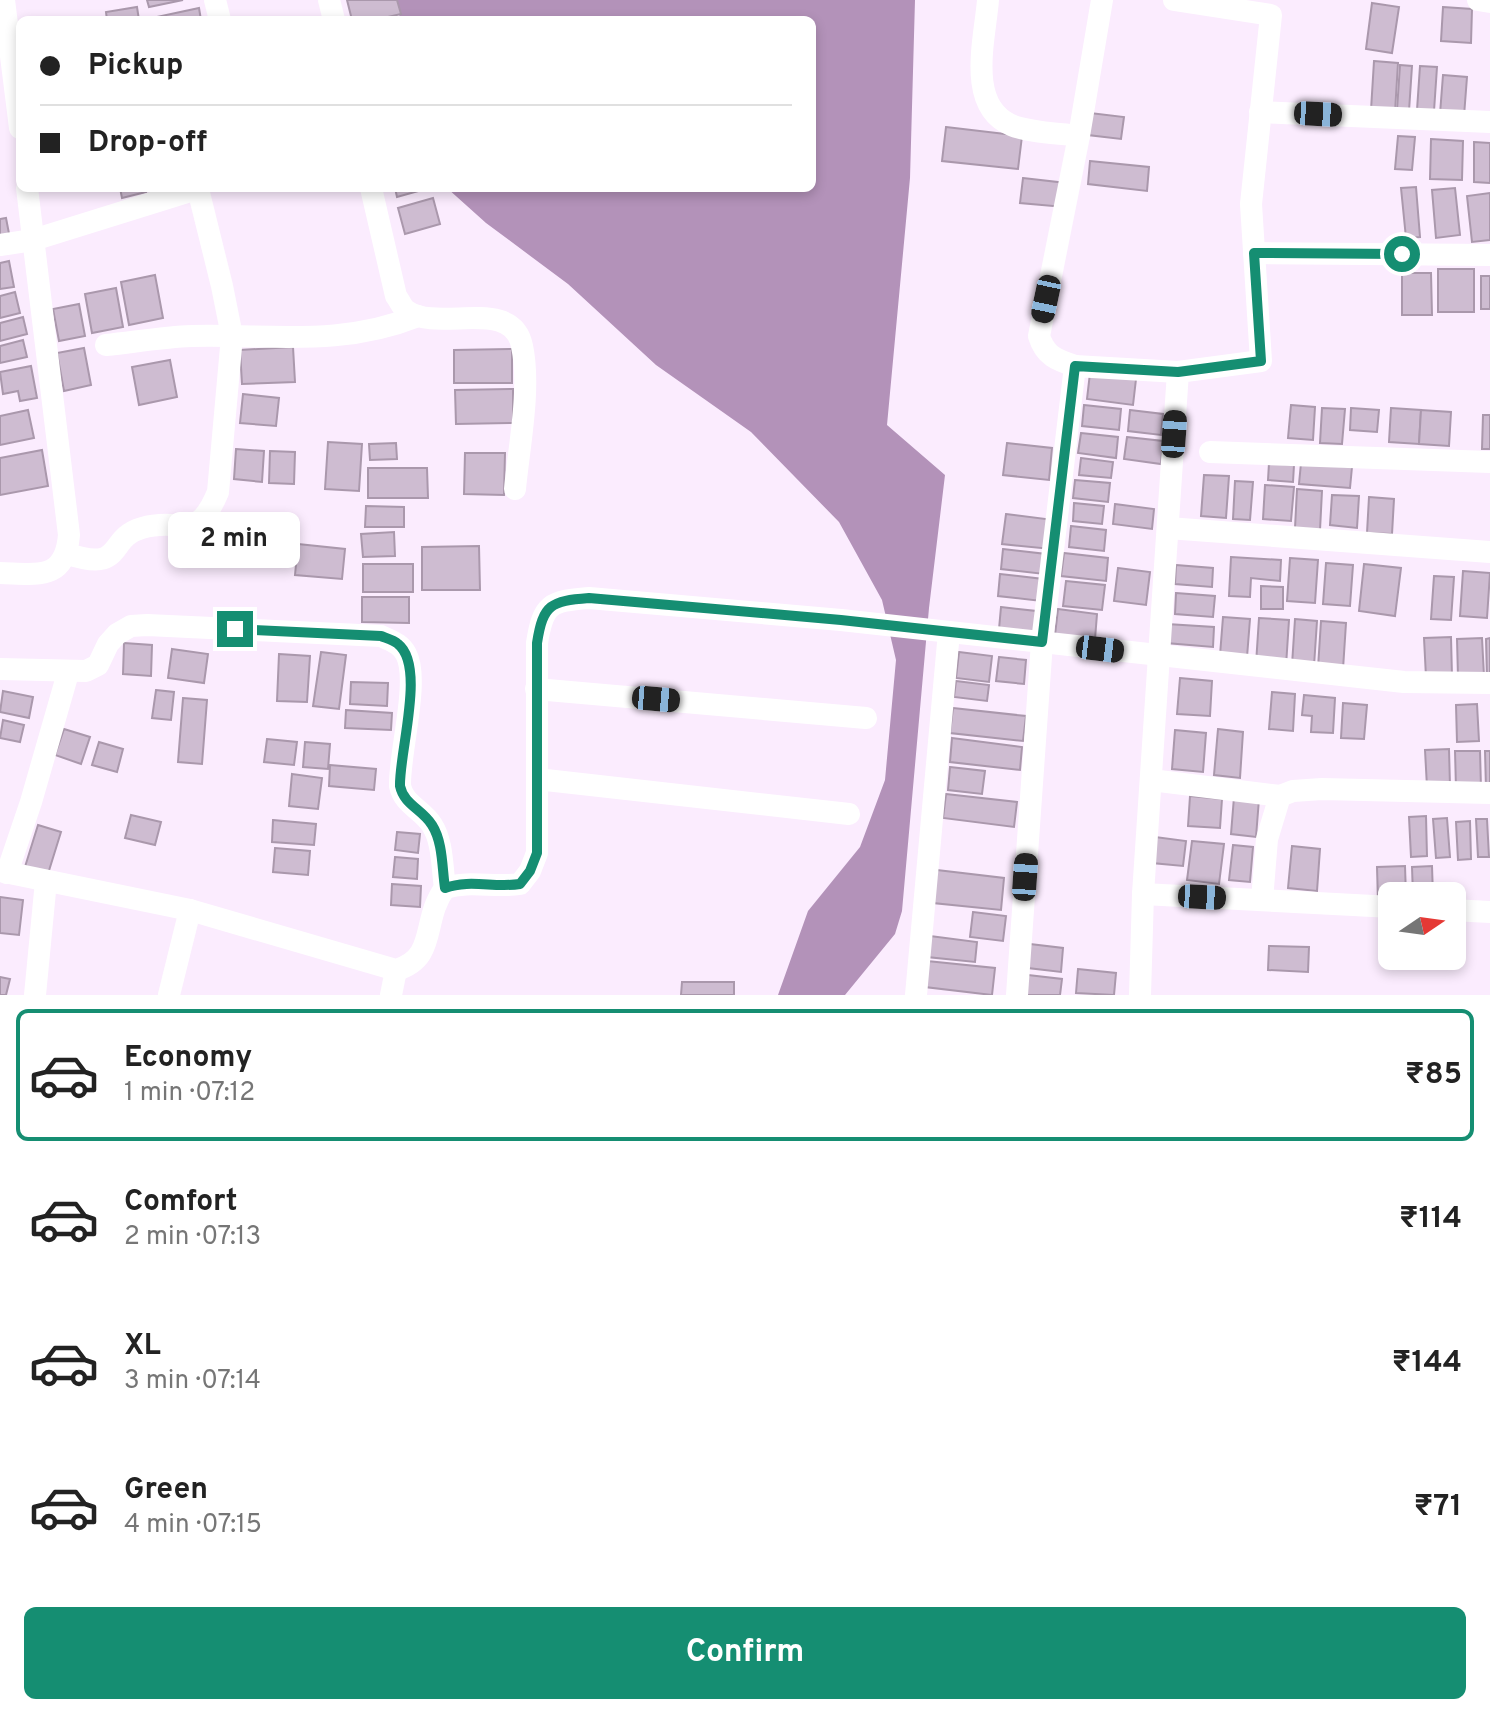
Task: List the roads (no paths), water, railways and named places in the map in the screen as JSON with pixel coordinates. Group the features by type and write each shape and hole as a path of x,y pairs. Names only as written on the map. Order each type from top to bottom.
{"street":[{"path":"4,0 13,116"},
{"path":"988,0 981,83 996,117 1014,126 1079,136"},
{"path":"1102,0 1079,136 1039,336 1042,346 1052,358 1075,366 1178,372 1261,361 1251,204 1272,7 1174,0"},
{"path":"1478,0 1490,2"},
{"path":"1260,112 1490,122"},
{"path":"0,573 49,571 62,563 68,554 69,535 27,192"},
{"path":"0,245 33,240 186,192"},
{"path":"68,554 85,559 104,559 115,552 129,533 140,528 194,525 203,519 218,492 232,336 200,192"},
{"path":"372,192 396,296 405,310 436,319 500,320 515,329 522,345 524,386 515,489"},
{"path":"1254,253 1490,255"},
{"path":"106,345 191,336 346,336 388,329 418,316"},
{"path":"1017,995 1042,642 1075,366"},
{"path":"1140,995 1143,894 1178,372"},
{"path":"1210,452 1490,462"},
{"path":"1168,528 1490,552"},
{"path":"445,888 457,884 520,884 530,871 537,853 537,643 541,619 549,606 564,600 589,598 949,632 1404,682 1490,683"},
{"path":"0,669 68,673 86,671 98,665 108,644 131,626 381,636 398,643 407,655 411,684 400,786 403,797 434,828 445,888 434,907 420,957 411,966 396,970 190,910 3,872 31,802 68,673"},
{"path":"916,995 949,632"},
{"path":"536,689 866,718"},
{"path":"537,779 849,814"},
{"path":"1151,780 1280,796 1293,791 1322,789 1490,793"},
{"path":"1262,900 1267,839 1280,796"},
{"path":"35,995 46,881"},
{"path":"1143,894 1378,906"},
{"path":"169,995 190,910"},
{"path":"1466,911 1490,912"},
{"path":"391,995 396,970"}]}
